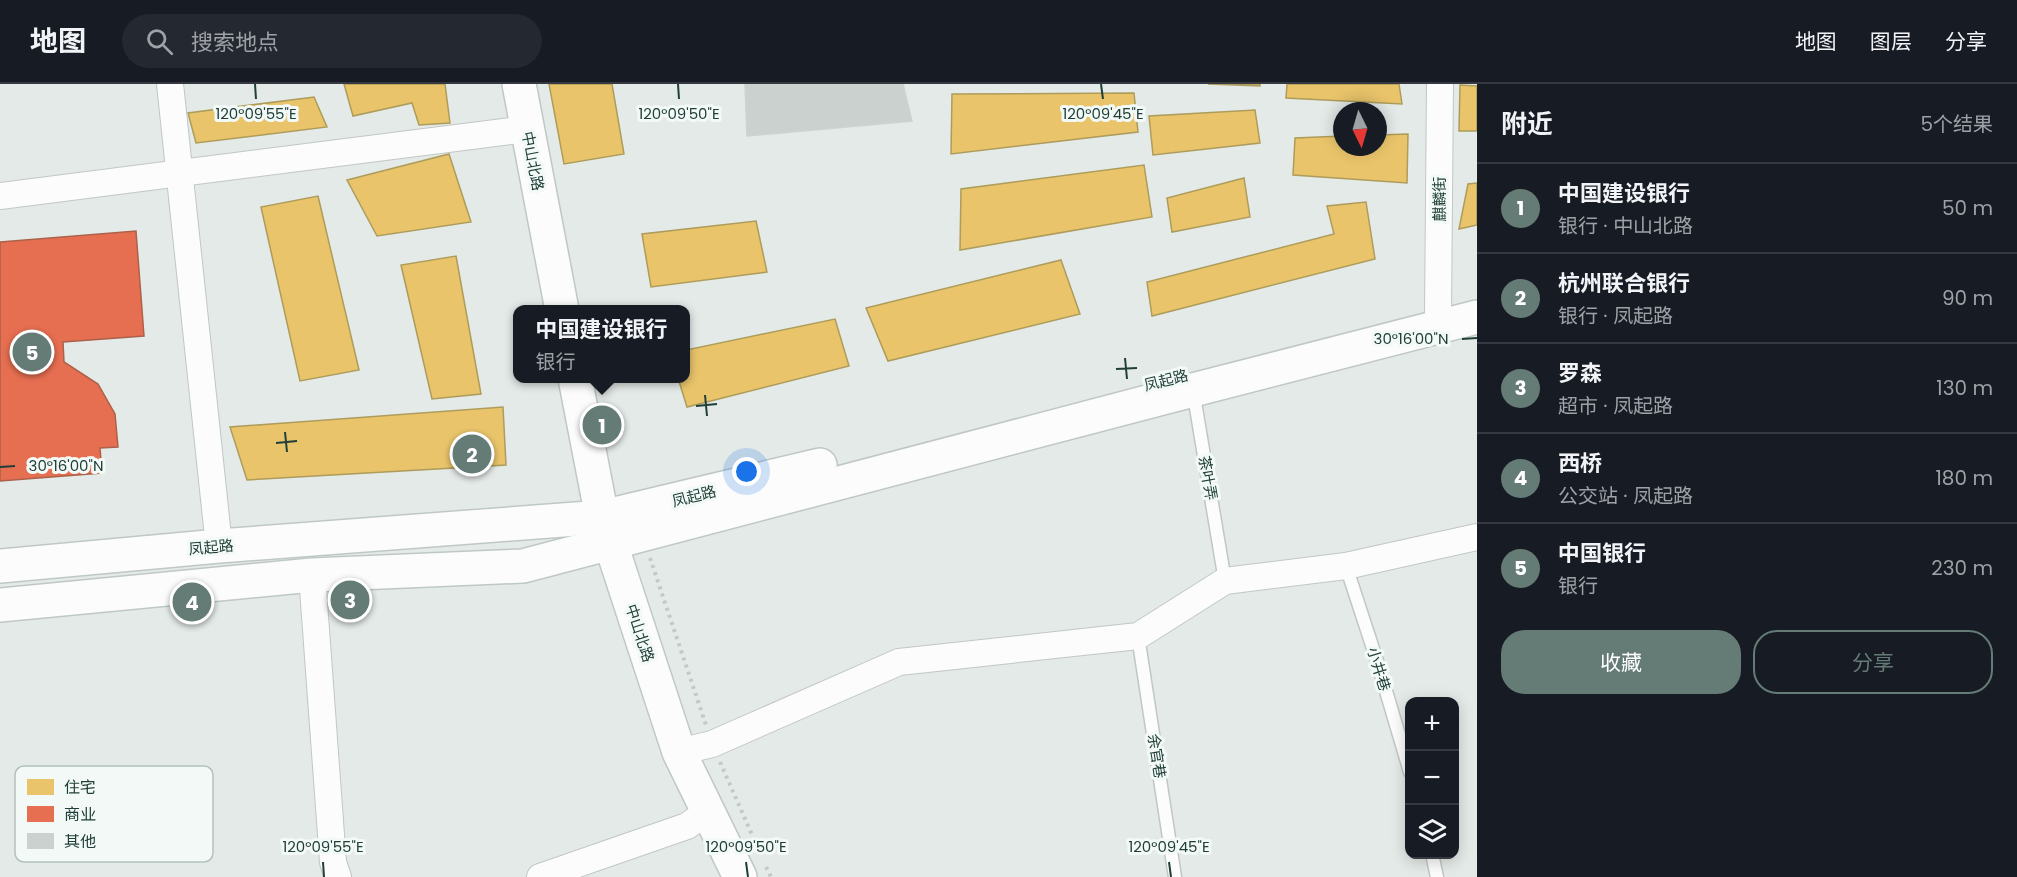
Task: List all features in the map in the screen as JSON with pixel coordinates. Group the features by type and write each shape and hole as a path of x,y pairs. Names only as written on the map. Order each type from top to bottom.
{"main road":[{"name":"中山北路","path":"519,84 561,305"},
{"name":"凤起路","path":"0,566 219,546 606,530 1192,382 1477,304"},
{"path":"0,605 312,575 523,566 606,530 642,535 1192,382 1477,317"},
{"name":"中山北路","path":"576,383 606,530 679,752 707,812 751,867"}],"street":[{"path":"170,84 219,546"},
{"name":"麒麟街","path":"1438,314 1440,84"},
{"path":"0,196 527,129"},
{"path":"679,752 712,744 899,662 1138,636 1225,581 1346,566 1477,537"},
{"path":"312,575 333,862 338,877"},
{"path":"540,877 687,826 707,812"}],"lane":[{"name":"茶叶弄","path":"1192,382 1225,581"},
{"name":"小井巷","path":"1346,566 1405,756"},
{"name":"余官巷","path":"1138,636 1175,877"},
{"path":"1433,859 1437,877"}],"path":[{"path":"642,535 712,744 757,846"},
{"path":"751,867 771,877"}],"building: 住宅":[{"path":"344,84 445,84 450,123 419,125 412,103 353,116"},
{"path":"549,84 612,84 624,154 564,164"},
{"path":"1208,84 1260,84 1260,86"},
{"path":"1287,84 1399,84 1402,104 1387,102 1286,98"},
{"path":"1460,85 1477,86 1477,131 1459,131"},
{"path":"1134,93 1138,132 951,154 952,94"},
{"path":"314,97 327,127 196,143 188,113"},
{"path":"1255,110 1260,143 1153,155 1149,116"},
{"path":"1408,134 1407,183 1293,175 1295,138 1333,136 1333,156 1387,156 1387,135"},
{"path":"449,154 471,222 377,236 347,180"},
{"path":"1144,165 1152,217 960,250 961,189"},
{"path":"1244,178 1250,217 1172,232 1167,198"},
{"path":"1477,183 1477,225 1459,229 1468,184"},
{"path":"318,196 359,370 300,381 261,207"},
{"path":"1366,202 1375,259 1152,316 1147,282 1334,234 1327,206"},
{"path":"756,221 767,272 651,287 642,234"},
{"path":"456,256 481,394 432,399 401,265"},
{"path":"1061,260 1080,314 888,361 866,308"},
{"path":"835,319 849,366 687,407 680,383 690,383 690,349"},
{"path":"503,407 506,465 247,480 230,427"}],"building: 商业":[{"path":"136,231 144,336 63,342 64,362 98,384 115,414 118,447 100,448 102,473 0,481 0,242"}],"building: 其他":[{"path":"745,84 903,84 912,121 747,136"}],"place":[{"name":"中国银行","path":"32,352"},
{"name":"中国建设银行","path":"602,425"},
{"name":"杭州联合银行","path":"472,454"},
{"name":"罗森","path":"350,600"},
{"name":"西桥","path":"192,602"}]}
